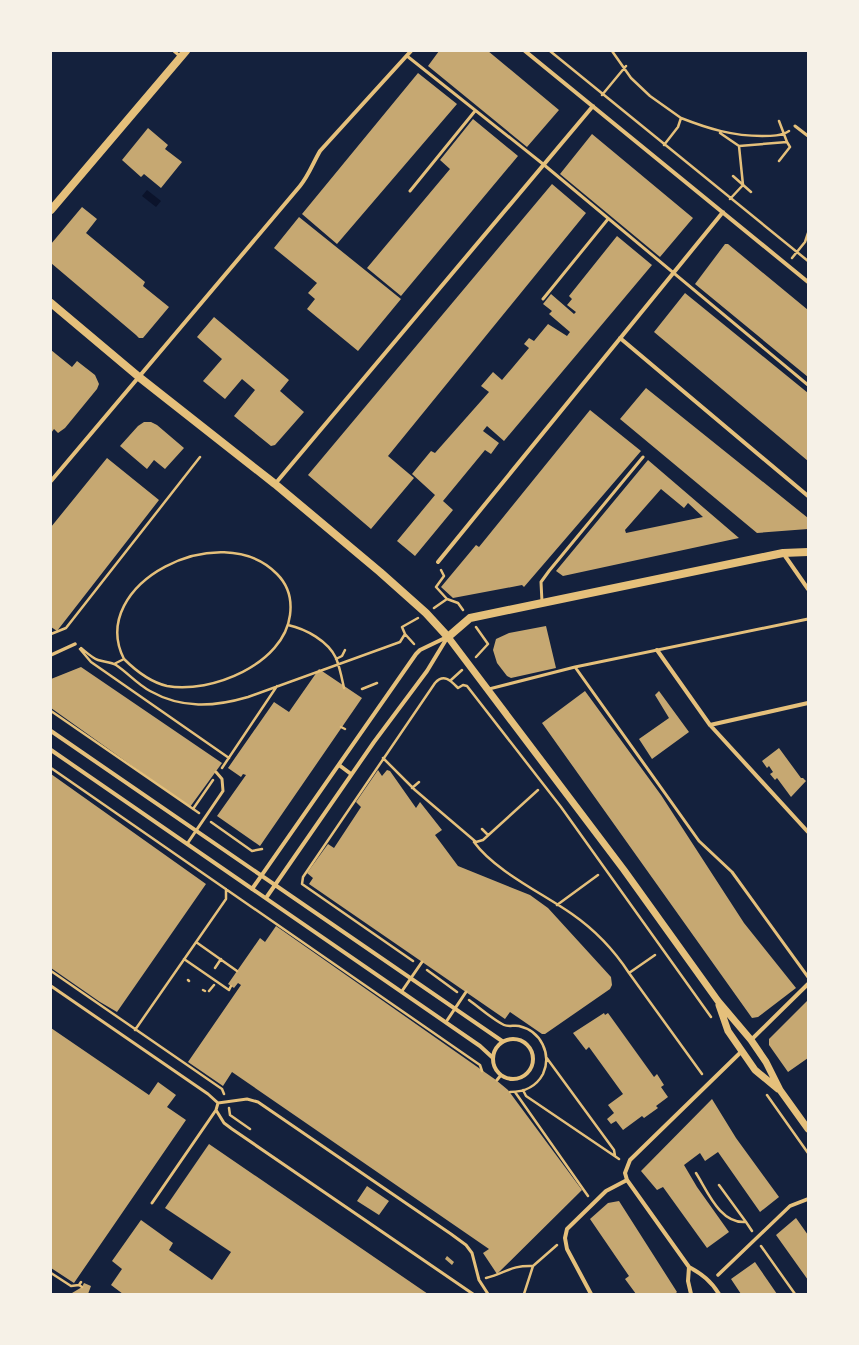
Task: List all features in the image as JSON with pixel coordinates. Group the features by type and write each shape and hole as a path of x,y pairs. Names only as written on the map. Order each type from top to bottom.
{"main road":[{"path":"51,210 183,54"},
{"path":"51,303 139,377 275,484 426,613 448,637 470,618 783,552 808,552"}],"street":[{"path":"51,481 307,178 312,164 320,151 411,51"},
{"path":"525,51 808,282"},
{"path":"275,484 593,106"},
{"path":"438,562 723,212"},
{"path":"620,338 808,496"},
{"path":"783,552 808,589"},
{"path":"448,637 489,689 624,870 718,1001 751,1040 766,1062 780,1090 808,1129"},
{"path":"252,889 416,654 420,650 448,637"},
{"path":"266,898 352,774 427,672 448,637"},
{"path":"51,655 75,644"},
{"path":"657,650 710,725 808,832"},
{"path":"710,725 808,703"},
{"path":"51,731 502,1041"},
{"path":"51,750 402,991 480,1046 493,1058"},
{"path":"339,765 352,774"},
{"path":"751,1040 808,984"},
{"path":"718,1001 728,1031 755,1070 780,1090"},
{"path":"512,1038 526,1042 532,1050 533,1060 531,1069 524,1076 514,1079 501,1075 494,1067 493,1058 495,1048 502,1041 512,1038"},
{"path":"719,1294 713,1284 703,1275 689,1267 627,1180 625,1173 630,1160 742,1051"},
{"path":"591,1294 567,1249 565,1238 568,1229 594,1202 606,1191 627,1180"},
{"path":"718,1275 790,1206 808,1199"},
{"path":"689,1267 688,1281 691,1294"}],"lane":[{"path":"174,51 183,54"},
{"path":"406,56 543,164 673,274 808,384"},
{"path":"410,191 475,111"},
{"path":"795,126 808,136"},
{"path":"543,299 608,219"},
{"path":"542,602 541,582 644,457"},
{"path":"489,689 575,667 808,619"},
{"path":"575,667 699,841 732,872 808,977"},
{"path":"187,844 223,791 222,779 216,772"},
{"path":"402,991 422,962"},
{"path":"51,986 156,1057 208,1094 218,1103"},
{"path":"446,1022 466,992"},
{"path":"496,1080 501,1075"},
{"path":"218,1103 247,1099 258,1102 466,1245 475,1260 479,1280 488,1294"},
{"path":"152,1203 216,1110 218,1103"},
{"path":"216,1110 224,1124 473,1294"}],"path":[{"path":"550,51 602,95 808,261"},
{"path":"612,51 650,96 681,118 719,132 739,136 769,136 785,134 795,126"},
{"path":"602,95 625,67"},
{"path":"664,145 678,127 681,118"},
{"path":"779,121 790,147 779,161"},
{"path":"719,132 739,146 787,142"},
{"path":"730,199 743,184 739,146"},
{"path":"734,176 751,192"},
{"path":"796,252 805,242 808,233"},
{"path":"51,634 66,628 200,457"},
{"path":"209,553 242,553 256,558 268,565 283,580 291,605 288,625 281,640 256,664 226,680 200,686 168,686 156,682 135,669 124,659 118,647 117,634 123,608 130,597 152,574 167,565 188,556 209,553"},
{"path":"438,562 444,576 436,587 447,599 458,603"},
{"path":"288,625 298,627 315,637 335,658 344,688"},
{"path":"75,644 97,660 114,664 150,691 166,699 186,704 205,706 225,704 400,642 405,634 402,627"},
{"path":"75,644 91,662 229,758"},
{"path":"335,658 342,656 345,650"},
{"path":"114,664 124,659"},
{"path":"510,1092 523,1090 530,1087 542,1076 545,1068 546,1056 543,1045 533,1032 519,1026 506,1026 302,884 303,877 435,682 443,678 451,680 458,688 463,685 467,686 561,807 715,1023"},
{"path":"362,689 377,683"},
{"path":"221,768 278,686"},
{"path":"51,711 252,851 262,849"},
{"path":"341,727 345,729"},
{"path":"383,758 412,788 474,842 488,858 572,914 601,938 617,955 702,1074"},
{"path":"51,768 480,1065 482,1070"},
{"path":"412,788 419,782"},
{"path":"193,809 210,784"},
{"path":"474,842 478,842 488,835 538,790"},
{"path":"482,829 488,835"},
{"path":"557,905 598,875"},
{"path":"132,1033 226,899 226,889"},
{"path":"196,942 237,971"},
{"path":"629,972 655,955"},
{"path":"184,959 229,990 231,986"},
{"path":"215,968 221,959"},
{"path":"51,971 222,1089 229,1101 230,1115 256,1133"},
{"path":"209,991 214,985 212,987"},
{"path":"546,1056 614,1150 615,1156"},
{"path":"523,1090 526,1096 619,1159"},
{"path":"764,1091 808,1153"},
{"path":"515,1092 588,1196"},
{"path":"696,1173 714,1202 728,1218 738,1223 746,1222"},
{"path":"719,1185 795,1294"},
{"path":"524,1294 532,1266 565,1238"},
{"path":"479,1280 499,1275 519,1265 532,1266"},
{"path":"51,1273 71,1286 80,1283 82,1287"}],"water":[{"path":"147,190 161,201 156,207 142,196"}],"building":[{"path":"439,51 488,51 559,110 527,147 428,66"},
{"path":"418,73 457,104 337,244 302,214"},
{"path":"473,119 518,156 401,296 367,268 450,169 440,160"},
{"path":"148,128 168,145 165,149 182,162 161,188 144,174 141,177 122,160"},
{"path":"592,134 693,218 660,257 560,174"},
{"path":"552,184 586,213 388,456 414,478 371,529 308,475"},
{"path":"82,207 97,219 86,233 145,282 143,286 169,307 143,338 139,338 51,263 51,244"},
{"path":"299,217 401,299 358,351 307,309 315,299 308,293 317,283 274,248"},
{"path":"617,236 652,265 504,441 487,426 483,431 499,443 491,454 485,450 443,501 453,510 415,556 397,541 435,495 412,474 431,451 435,453 489,392 481,386 493,372 502,380 529,348 524,344 529,338 534,341 548,324 567,336 570,332 549,314 552,311 543,304 551,294 574,314 576,312 567,305 572,299 569,296"},
{"path":"725,244 728,244 808,310 808,377 695,284"},
{"path":"685,293 808,393 808,461 654,332"},
{"path":"214,317 289,380 280,391 304,412 275,445 271,446 234,416 255,390 242,379 225,399 203,381 222,359 197,337"},
{"path":"51,350 72,367 77,361 95,375 99,384 97,389 65,428 58,433 54,429 51,433"},
{"path":"646,388 808,518 808,529 757,533 620,419"},
{"path":"590,410 641,451 524,587 522,585 453,598 441,587 476,545 479,547"},
{"path":"144,422 151,422 157,425 184,448 165,469 154,460 147,469 120,446 138,426"},
{"path":"107,458 159,500 57,631 51,627 51,527"},
{"path":"648,460 739,538 563,576 556,571","holes":["661,489 684,508 688,503 703,517 626,533 625,530"]},
{"path":"546,626 556,668 511,678 507,676 497,663 493,650 496,639 509,633"},
{"path":"81,667 222,763 190,807 51,708 51,679"},
{"path":"319,669 362,698 260,846 217,816 246,775 243,774 241,777 228,768 274,702 289,712"},
{"path":"585,691 661,795 744,923 796,988 758,1017 752,1018 542,723"},
{"path":"659,691 689,732 652,759 639,739 669,718 655,695"},
{"path":"779,748 801,778 806,781 791,797 777,778 775,780 770,774 773,772 769,766 767,768 762,761"},
{"path":"378,770 382,776 387,770 390,771 416,808 420,802 442,830 435,835 458,866 530,895 548,908 611,977 612,985 610,989 545,1034 542,1034 510,1012 505,1019 309,884 313,878 307,873 328,844 334,848 361,807 356,802"},
{"path":"51,774 206,884 117,1012 51,968"},
{"path":"276,926 496,1080 508,1090 582,1190 497,1274 483,1253 489,1249 232,1072 223,1086 188,1062 241,985 238,983 234,988 228,984 260,938 265,942"},
{"path":"808,1000 808,1058 788,1072 769,1045 769,1039"},
{"path":"604,1013 605,1015 608,1013 654,1077 657,1074 664,1085 661,1087 668,1097 656,1106 658,1108 644,1118 642,1116 623,1130 616,1121 611,1124 607,1119 614,1113 608,1105 623,1094 589,1047 586,1050 573,1033"},
{"path":"51,1028 149,1095 158,1082 176,1095 167,1107 186,1120 74,1283 51,1268"},
{"path":"712,1099 736,1138 779,1197 760,1212 718,1152 705,1161 700,1153 684,1165 697,1187 729,1232 707,1248 663,1187 657,1190 641,1171"},
{"path":"209,1144 428,1294 123,1294 111,1285 122,1269 112,1261 141,1220 173,1243 169,1250 212,1280 231,1252 165,1208"},
{"path":"367,1186 389,1201 379,1215 357,1201"},
{"path":"619,1201 677,1292 675,1294 636,1294 625,1279 629,1276 590,1219 608,1203"},
{"path":"796,1218 808,1235 808,1280 776,1235"},
{"path":"447,1256 454,1262 452,1265 445,1259"},
{"path":"755,1262 777,1294 741,1294 731,1279"},
{"path":"84,1283 91,1286 88,1294 72,1293 82,1287"}]}
